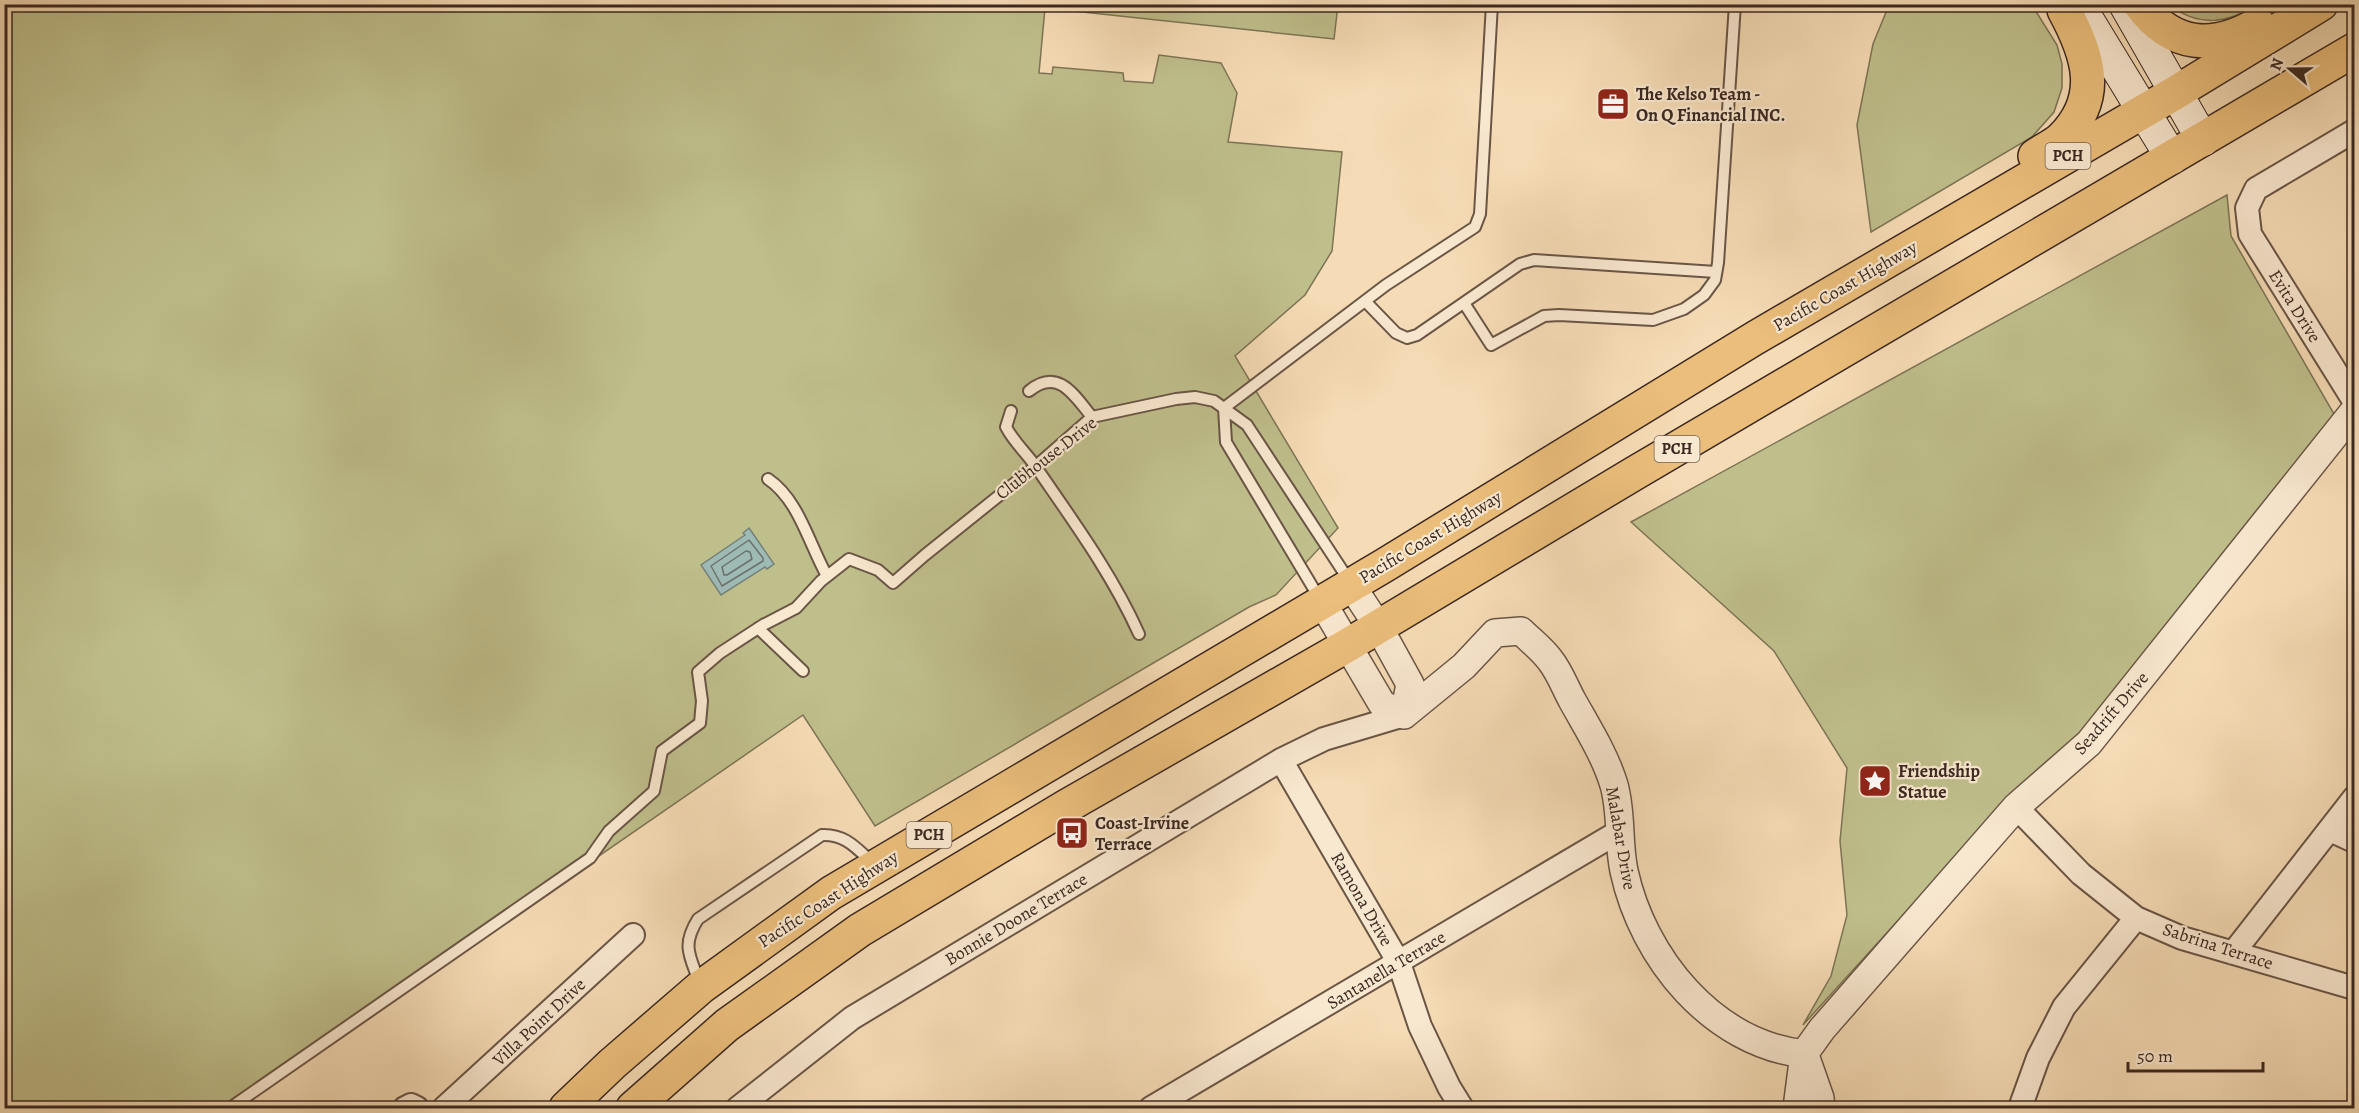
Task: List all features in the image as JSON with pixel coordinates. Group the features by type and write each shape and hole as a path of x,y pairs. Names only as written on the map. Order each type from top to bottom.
{"highway":[{"path":"1993,200 2035,156 2061,139 2075,121 2085,100 2087,68 2080,41 2064,10 2064,4"},
{"path":"2140,4 2163,28 2186,40 2216,41 2240,34 2290,4"},
{"name":"Pacific Coast Highway","path":"566,1108 612,1064 701,987 831,893 1351,585 1755,338 2143,112 2321,4"},
{"name":"PCH","path":"633,1108 727,1025 860,930 1076,801 1348,645 2353,51"}],"main road":[{"path":"2078,4 2172,158"},
{"path":"2124,4 2203,140"}],"street":[{"name":"Evita Drive","path":"2355,130 2256,189 2247,208 2250,234 2355,401"},
{"name":"Seadrift Drive","path":"1804,1054 1830,1020 2016,807 2089,743 2355,411"},
{"name":"Clubhouse Drive","path":"1351,585 1378,626 1410,684 1404,715"},
{"path":"1322,602 1382,704 1404,715"},
{"name":"Bonnie Doone Terrace","path":"738,1108 852,1018 1281,760 1324,739 1404,715 1464,666 1494,633 1521,631"},
{"name":"Malabar Drive","path":"1521,631 1550,660 1605,761 1614,787 1624,870 1635,908 1650,942 1671,973 1716,1017 1745,1035 1784,1052 1804,1054"},
{"name":"Ramona Drive","path":"1281,760 1399,963 1420,1026 1449,1087 1462,1108"},
{"path":"2233,952 2355,798"},
{"name":"Sabrina Terrace","path":"2016,807 2081,874 2136,918 2182,938 2355,988"},
{"path":"2330,830 2355,841"},
{"name":"Santanella Terrace","path":"1151,1108 1620,831"},
{"path":"2020,1108 2038,1058 2064,1007 2136,918"},
{"name":"Villa Point Drive","path":"444,1108 633,935"},
{"path":"1797,1108 1804,1054"},
{"path":"1804,1054 1820,1098 1821,1108"},
{"path":"405,1108 411,1105 417,1108"}],"lane":[{"path":"1322,602 1226,442 1224,408 1386,285 1475,228 1480,214 1492,4"},
{"path":"1464,303 1491,345 1544,316 1653,320 1684,309 1704,295 1714,280 1716,272 1735,4"},
{"path":"1365,301 1396,333 1407,338 1417,335 1520,264 1534,260 1716,272"},
{"path":"1029,391 1039,383 1051,380 1066,387 1092,417"},
{"name":"Clubhouse Drive","path":"827,576 849,560 878,570 893,583 1092,417 1195,397 1214,401 1247,425 1351,585"},
{"path":"1011,411 1006,427 1014,442 1035,466 1113,581 1139,634"},
{"path":"230,1108 590,858 609,831 654,791 662,751 700,723 702,701 698,672 720,653 758,628 795,608 827,576 815,555 798,514 780,487 768,479"},
{"path":"758,628 803,671"},
{"path":"701,987 688,950 689,934 698,919 822,835 832,834 846,838 876,866"}],"green space":[{"path":"5,5 1338,5 1334,39 1045,8 1039,73 1052,74 1053,67 1123,73 1124,81 1153,83 1159,55 1221,63 1237,93 1228,142 1342,152 1332,251 1305,295 1235,356 1338,528 1276,595 1249,607 875,826 803,715 234,1108 5,1108"},
{"path":"1889,5 2032,5 2057,45 2062,64 2062,88 2054,112 2032,137 1871,232 1857,125 1873,44"},
{"path":"2169,5 2258,5 2224,19 2203,20 2180,12"},
{"path":"2227,195 2231,236 2334,414 2084,736 2005,803 1803,1025 1831,976 1847,915 1840,841 1847,768 1774,651 1631,522"}],"water":[{"path":"749,528 774,564 767,569 765,567 721,595 701,565 745,535 743,533"}],"place":[{"name":"The Kelso Team - On Q Financial INC.","path":"1613,104"},
{"name":"Friendship Statue","path":"1875,781"},
{"name":"Coast-Irvine Terrace","path":"1072,833"}]}
